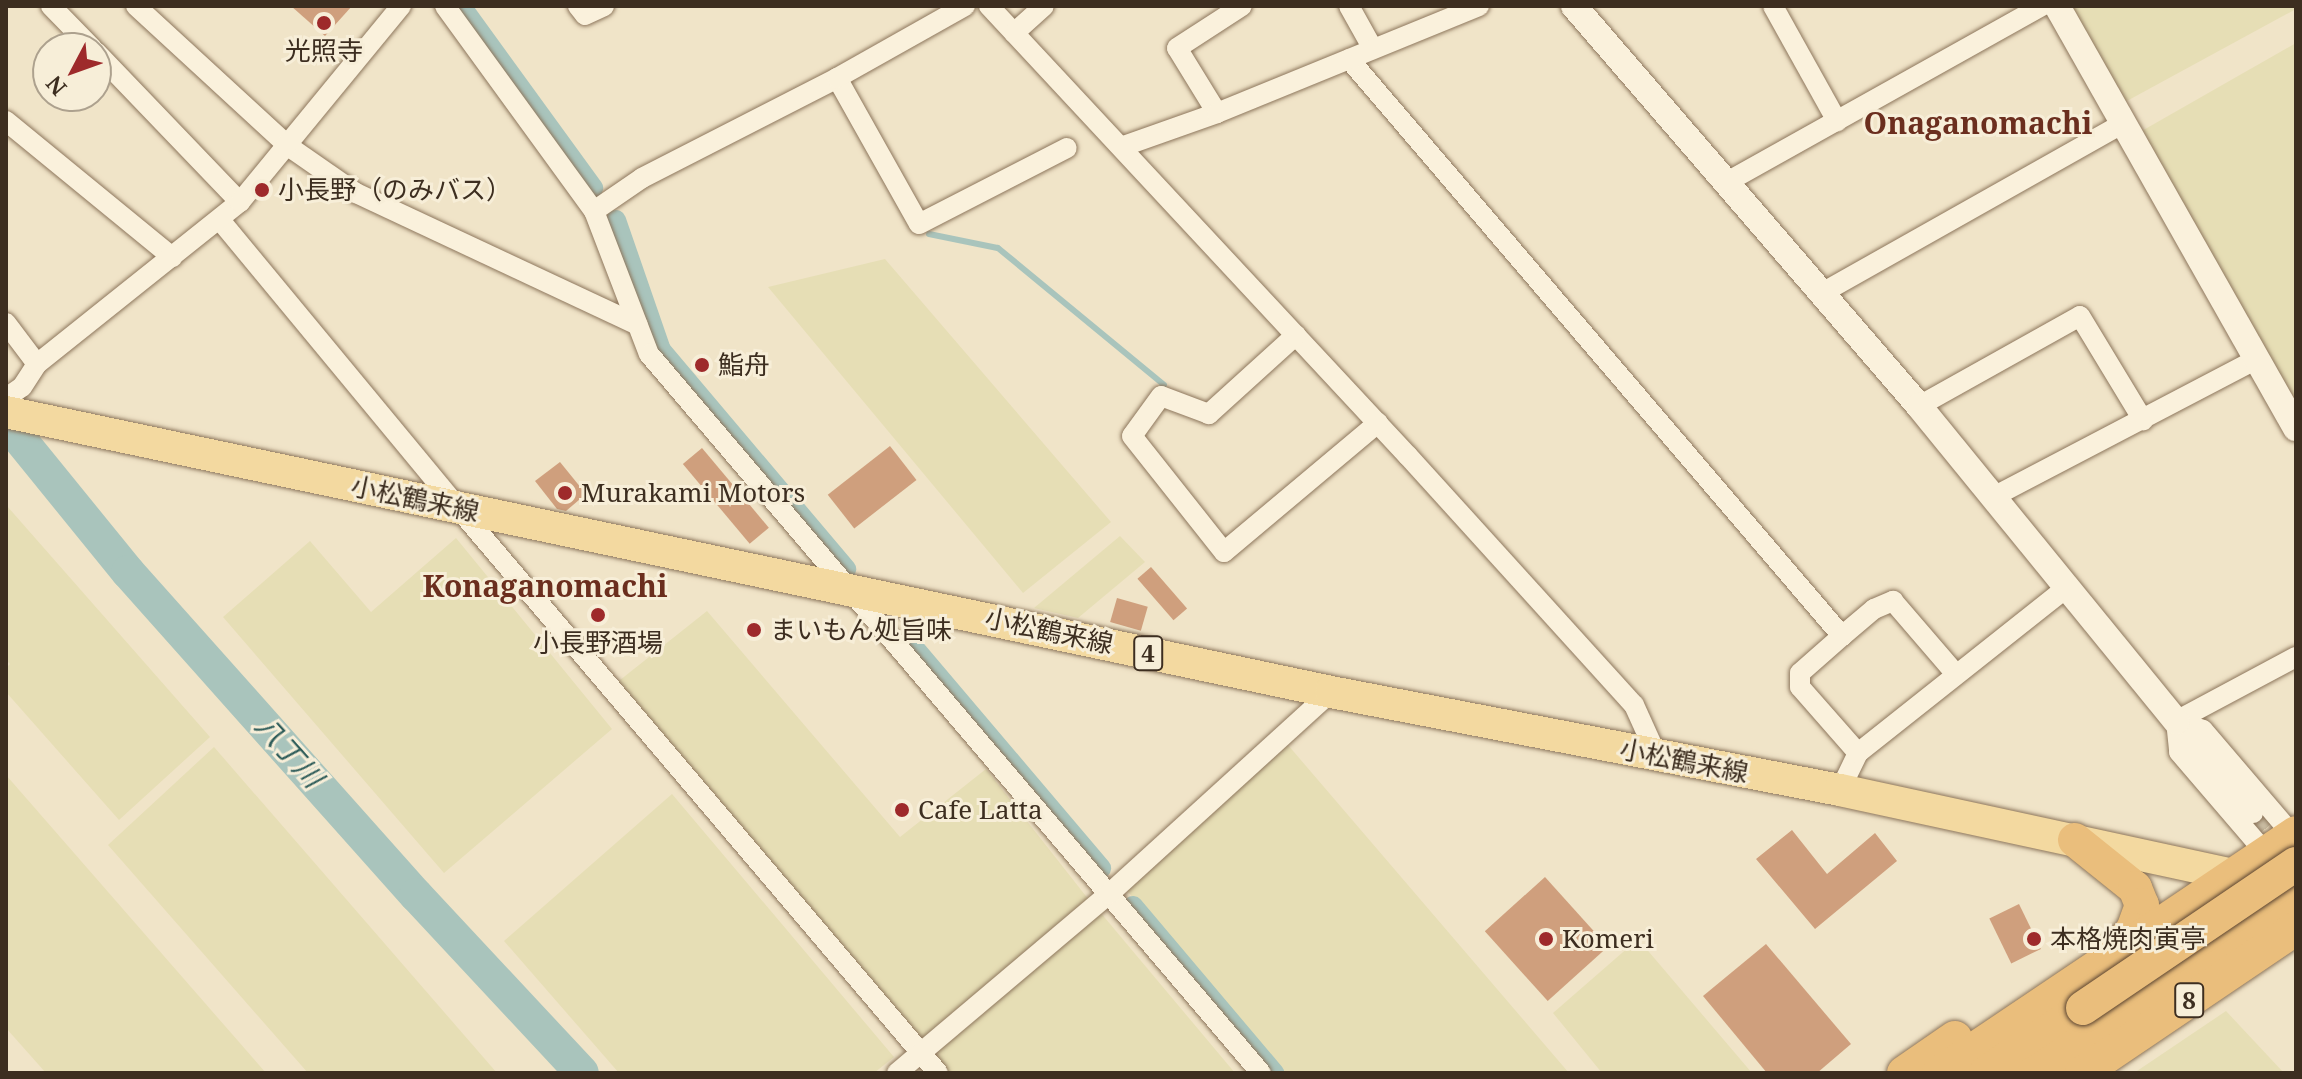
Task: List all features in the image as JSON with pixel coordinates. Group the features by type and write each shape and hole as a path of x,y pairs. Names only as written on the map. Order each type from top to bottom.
{"highway":[{"path":"1904,1073 2044,983 2096,966 2133,930 2142,905 2135,888 2075,840"},
{"path":"1939,1073 2234,875 2289,845"},
{"name":"8","path":"2035,1073 2089,1020 2289,845"},
{"path":"2234,875 2296,891"},
{"name":"8","path":"1986,1073 2089,1020 2296,899"},
{"name":"8","path":"2082,1073 2296,928"},
{"path":"2113,1073 2217,1002 2253,956"}],"main road":[{"name":"小松鶴来線","path":"11,399 64,424 843,586 1331,692 1840,790 2234,875"}],"street":[{"path":"51,6 76,32"},
{"path":"136,6 288,146 356,193 638,325"},
{"path":"11,399 37,364 240,202 401,6"},
{"path":"445,6 594,211 649,354 843,586 1261,1073"},
{"path":"578,6 585,15 604,6"},
{"path":"594,211 642,178 837,78 965,6"},
{"path":"989,6 1378,423 1634,705 1657,756"},
{"path":"1014,33 1044,6"},
{"path":"1217,113 1177,48 1242,6"},
{"path":"1349,6 1373,49"},
{"path":"1121,147 1217,113 1479,6"},
{"path":"1574,6 1919,406 2253,813"},
{"path":"1773,6 1837,121"},
{"path":"1727,182 2042,6"},
{"path":"2057,6 2296,428"},
{"path":"1349,59 1842,636"},
{"path":"112,69 240,202"},
{"path":"837,78 919,224 1067,148"},
{"path":"6,121 172,257"},
{"path":"1822,293 2124,123"},
{"path":"220,220 458,508 938,1073"},
{"path":"1919,406 2080,316 2143,420"},
{"path":"6,323 37,364"},
{"path":"1296,335 1209,414 1161,396 1132,436 1224,552 1378,423"},
{"path":"1993,497 2257,359"},
{"path":"1840,790 1858,753 1955,673 2069,586"},
{"path":"1858,753 1800,687 1800,673 1874,609 1893,601 1955,673"},
{"path":"2176,721 2296,657"},
{"path":"897,1073 1109,894 1331,692"},
{"path":"2176,721 2179,752 2289,845"},
{"path":"2176,721 2203,730 2289,845 2296,876"}],"shaded area":[{"path":"2070,6 2296,6 2296,9 2125,102"},
{"path":"2296,43 2296,402 2140,132"},
{"path":"885,259 1111,522 1023,593 768,287"},
{"path":"7,506 210,737 119,820 6,692 6,668 10,664 6,660"},
{"path":"1120,536 1145,562 1078,618 1034,608"},
{"path":"456,538 612,729 444,873 223,617 310,541 371,612"},
{"path":"707,611 900,837 986,769 1089,900 921,1040 610,688"},
{"path":"1288,745 1569,1073 1283,1073 1123,886"},
{"path":"214,747 497,1073 308,1073 108,845"},
{"path":"6,775 266,1073 46,1073 6,1028"},
{"path":"672,794 894,1057 874,1073 619,1073 504,941"},
{"path":"1100,912 1235,1073 948,1073 933,1055"},
{"path":"1638,939 1752,1073 1602,1073 1553,1013"},
{"path":"2226,1011 2284,1073 2134,1073"}],"building":[{"name":"光照寺","path":"291,6 352,6 325,36"},
{"path":"890,446 916,480 854,529 828,495"},
{"path":"702,448 769,528 750,544 683,464"},
{"path":"560,462 586,494 566,511 557,509 535,481"},
{"path":"1151,567 1187,609 1173,620 1137,579"},
{"path":"1117,598 1148,607 1141,631 1110,622"},
{"path":"1792,830 1827,874 1875,833 1897,861 1815,929 1756,859"},
{"name":"Komeri","path":"1545,877 1608,947 1548,1001 1485,931"},
{"path":"2019,904 2041,949 2011,963 1989,918"},
{"path":"1766,944 1851,1044 1817,1073 1767,1073 1703,996"}],"waterway":[{"path":"461,6 593,188"},
{"path":"616,220 661,350 846,569"},
{"path":"929,234 998,248 1164,385"},
{"name":"八丁川","path":"6,422 128,572 416,895 582,1073"},
{"path":"911,644 1101,868"},
{"path":"1133,906 1274,1073"}],"tunnel":[{"path":"2253,813 2283,850"}],"place":[{"name":"光照寺","path":"324,23"},
{"name":"小長野（のみバス）","path":"262,190"},
{"name":"鮨舟","path":"702,365"},
{"name":"Murakami Motors","path":"565,493"},
{"name":"小長野酒場","path":"598,615"},
{"name":"まいもん処旨味","path":"754,630"},
{"name":"Cafe Latta","path":"902,810"},
{"name":"Komeri","path":"1546,939"},
{"name":"本格焼肉寅亭","path":"2034,939"}],"district":[{"name":"Onaganomachi","path":"1978,123"},
{"name":"Konaganomachi","path":"545,586"}]}
